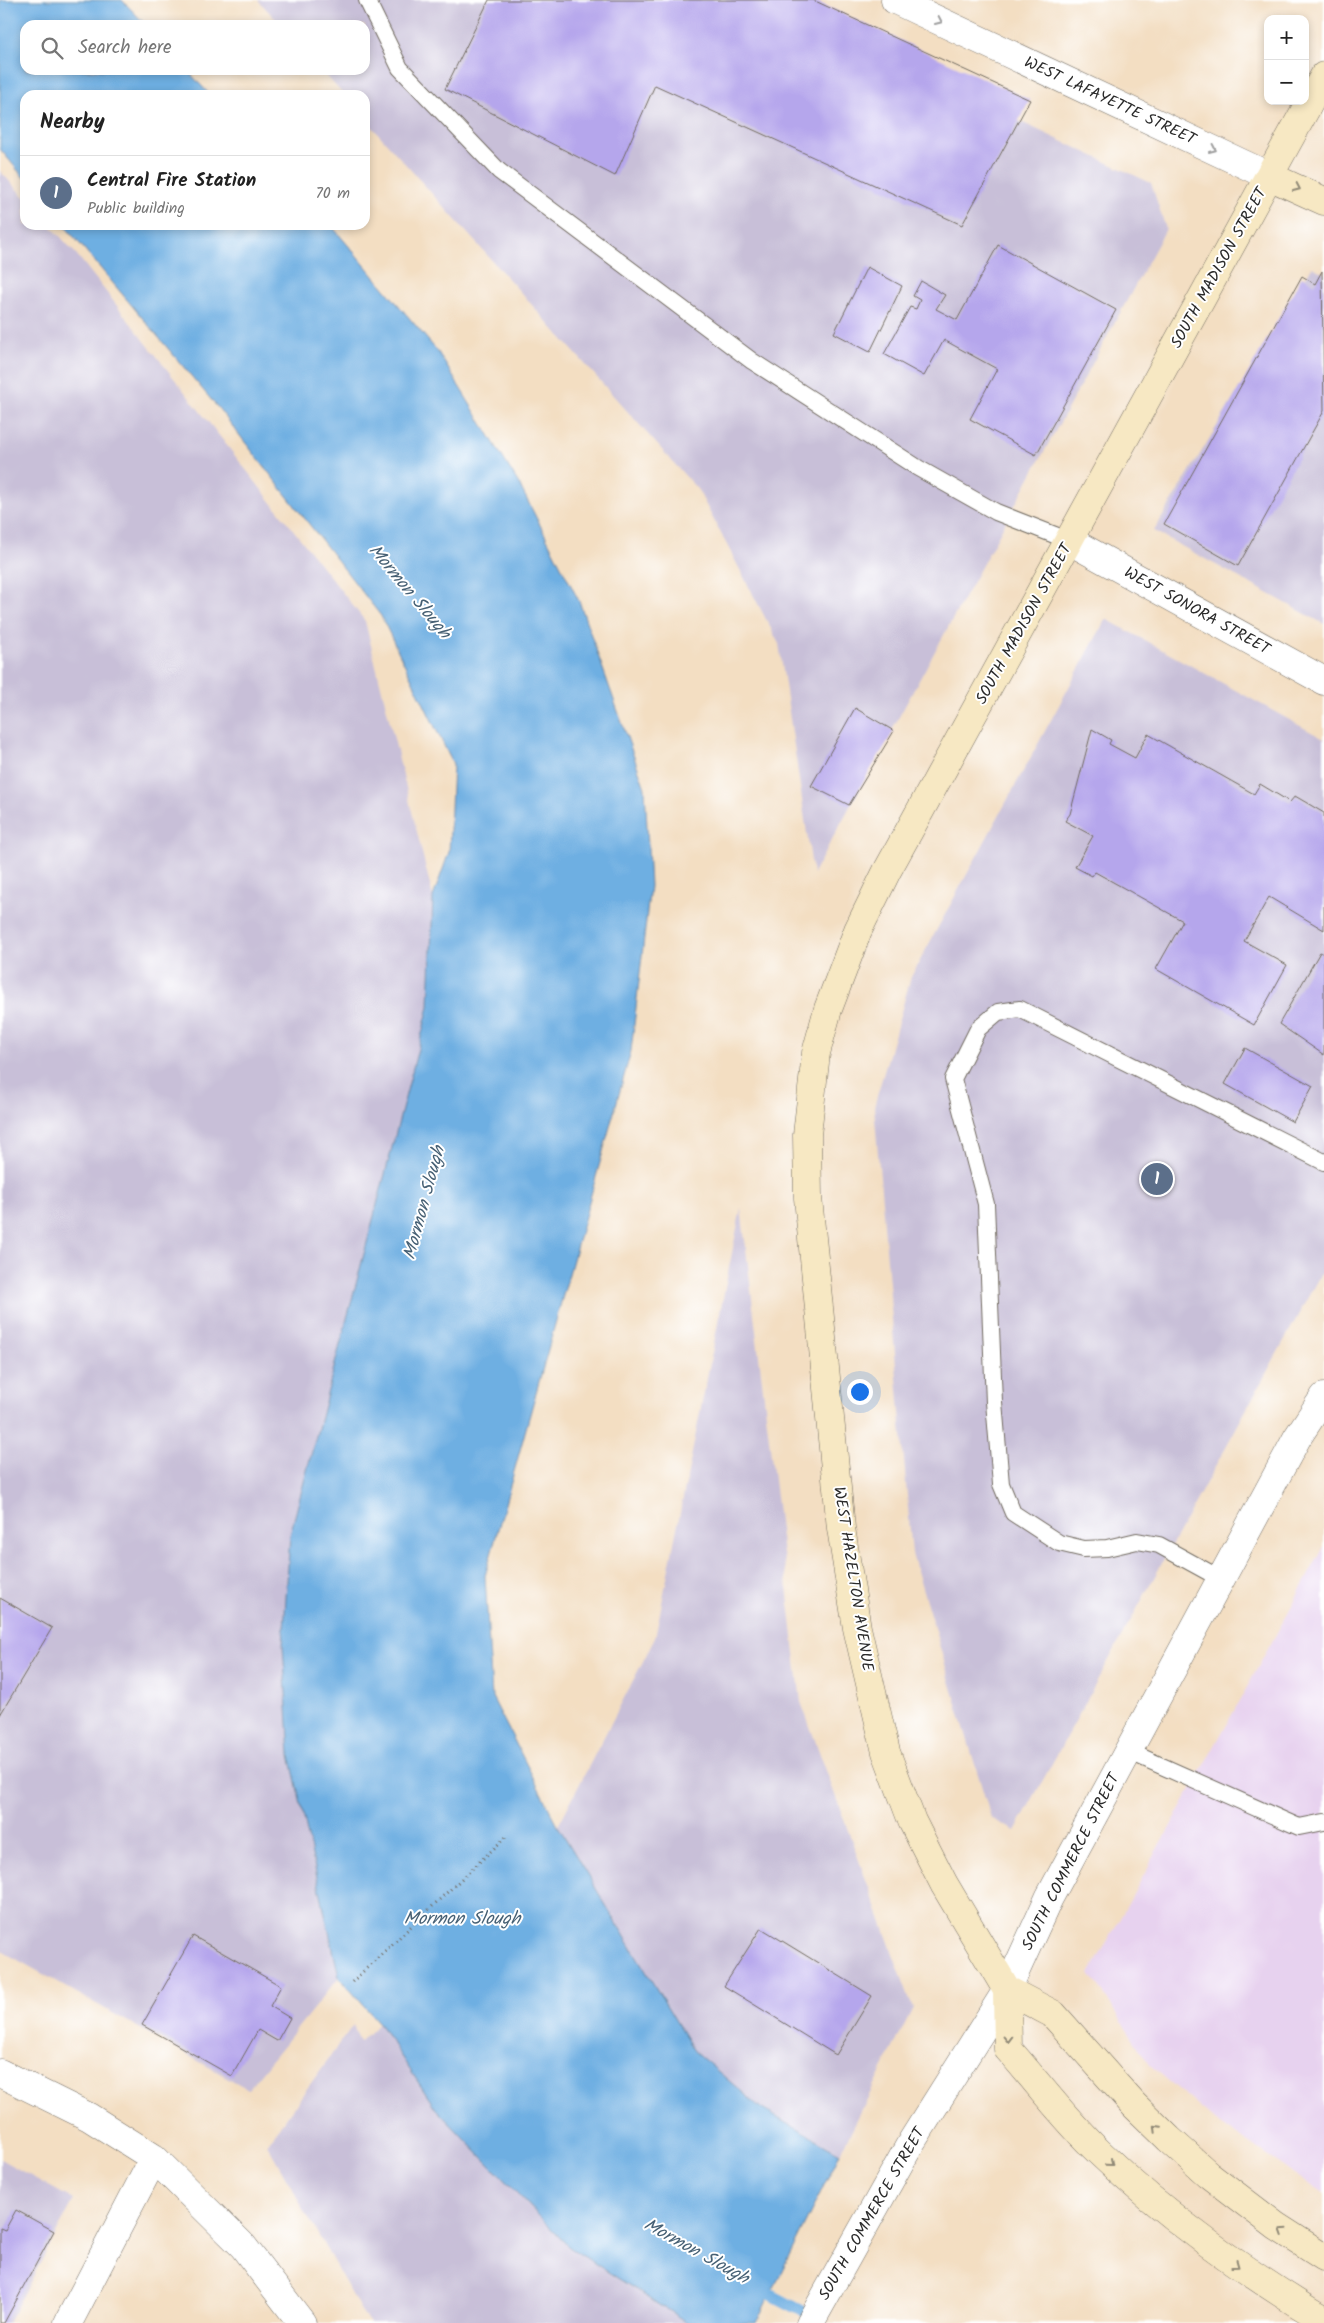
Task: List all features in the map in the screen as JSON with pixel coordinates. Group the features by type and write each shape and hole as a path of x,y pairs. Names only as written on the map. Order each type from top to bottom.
{"main road":[{"name":"SOUTH MADISON STREET","path":"808,1198 807,1136 816,1053 828,1009 858,930 887,871 1324,76"},
{"name":"WEST LAFAYETTE STREET","path":"1269,176 1324,201"},
{"name":"WEST HAZELTON AVENUE","path":"808,1198 841,1528 858,1628 886,1752 912,1821 944,1884 1007,1990 1008,2049 1098,2152 1181,2225 1255,2278 1324,2320"},
{"path":"1007,1990 1053,2014 1134,2105 1169,2140 1208,2174 1276,2226 1324,2257"}],"street":[{"name":"WEST LAFAYETTE STREET","path":"895,0 1269,176"},
{"name":"WEST SONORA STREET","path":"1070,541 1324,682"},
{"name":"SOUTH COMMERCE STREET","path":"810,2323 912,2140 1007,1990 1049,1898 1297,1438 1324,1396"},
{"path":"0,2074 89,2117 154,2158 243,2246 302,2323"},
{"path":"68,2323 154,2158"}],"lane":[{"path":"367,0 400,68 499,171 752,362 918,468 996,512 1070,541"},
{"path":"1221,1579 1159,1545 1137,1541 1107,1548 1084,1549 1059,1543 1013,1513 1001,1484 994,1402 986,1204 953,1079 978,1029 998,1012 1020,1009 1322,1155"},
{"path":"1128,1751 1299,1827 1324,1822"}],"path":[{"path":"352,1982 507,1836"}],"shaded area":[{"path":"258,0 762,0 1151,183 1166,229 813,874 779,644 698,490 370,125 370,90 339,90 326,75 370,75 370,20 276,20"},
{"path":"0,171 20,193 20,230 54,230 77,255 365,621 433,897 429,1007 290,1755 339,1977 248,2089 0,1950"},
{"path":"1312,267 1324,273 1324,624 1154,531"},
{"path":"1106,619 1324,739 1324,1268 1015,1831 991,1818 912,1554 874,1107 911,977"},
{"path":"741,1208 801,1702 913,2008 840,2153 762,2109 694,2051 558,1826 655,1638"},
{"path":"1324,1547 1324,2194 1212,2118 1150,2065 1090,1973"},
{"path":"379,2023 436,2109 569,2247 688,2323 370,2323 364,2316 267,2144 353,2025 360,2042"},
{"path":"0,2159 74,2200 8,2323 0,2323"}],"water":[{"path":"0,0 122,0 141,20 20,20 20,75 192,75 205,90 20,90 20,173 0,149"},
{"name":"Mormon Slough","path":"68,230 335,230 438,352 519,484 579,601 645,788 650,886 631,1051 485,1576 492,1697 558,1826 694,2051 762,2109 840,2153 756,2323 688,2323 569,2247 436,2109 379,2023 339,1977 290,1755 283,1645 290,1535 429,1007 433,897 449,852 453,764 381,616 219,409"}],"building":[{"path":"489,0 813,0 1030,100 962,225 655,85 615,176 445,89"},
{"path":"998,245 1116,310 1036,455 970,419 997,369 944,340 924,376 884,354 910,307 916,309 920,300 913,296 921,281 945,295 936,309 957,320"},
{"path":"867,267 902,286 870,352 834,333"},
{"path":"1322,271 1324,411 1238,566 1164,524 1302,276 1315,284"},
{"path":"855,708 894,731 849,805 811,786"},
{"path":"1092,729 1111,740 1109,744 1135,758 1148,734 1254,794 1260,784 1290,802 1295,796 1324,813 1324,930 1269,897 1244,941 1287,965 1254,1025 1156,969 1183,921 1095,872 1092,876 1075,867 1093,836 1065,821 1070,814"},
{"path":"1320,952 1324,954 1324,1055 1279,1024"},
{"path":"1245,1048 1313,1086 1293,1122 1225,1084"},
{"path":"0,1598 52,1628 0,1715"},
{"path":"761,1928 872,1996 836,2055 724,1986"},
{"path":"193,1936 281,1986 270,2006 290,2018 277,2041 258,2030 232,2076 142,2025"},
{"path":"16,2210 54,2231 4,2323 0,2323 0,2228 5,2230"}],"waterway":[{"name":"Mormon Slough","path":"766,2292 814,2317"}],"place":[{"name":"Central Fire Station","path":"1157,1179"}]}
